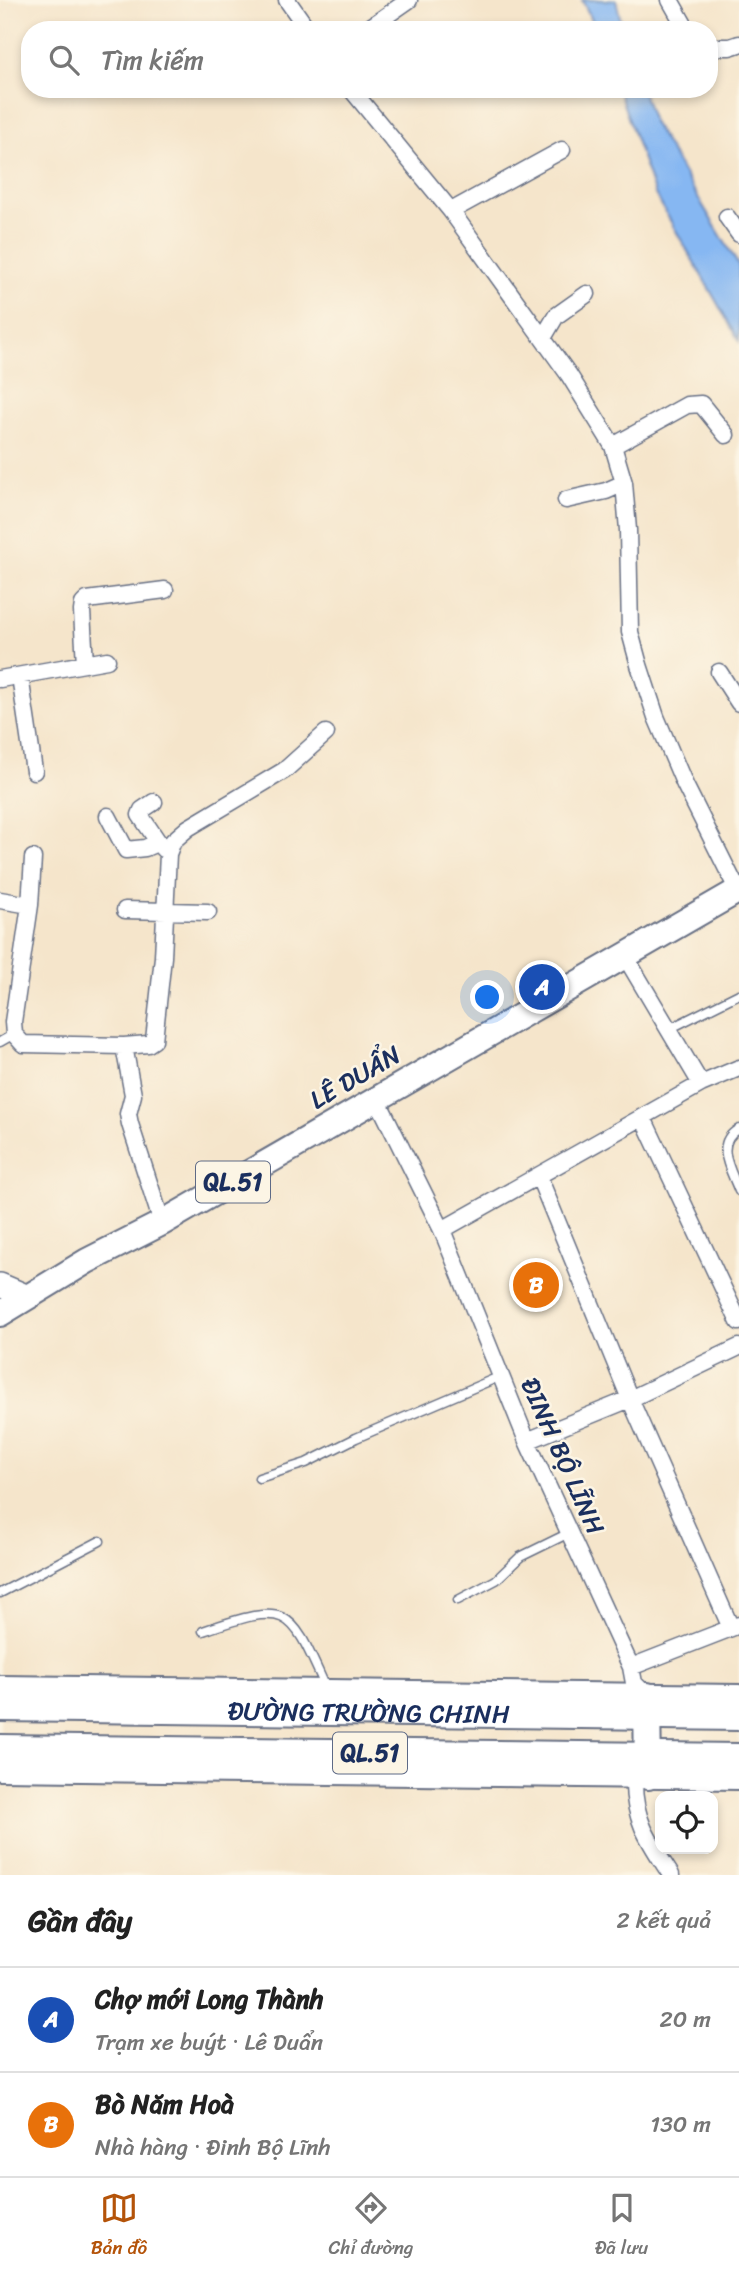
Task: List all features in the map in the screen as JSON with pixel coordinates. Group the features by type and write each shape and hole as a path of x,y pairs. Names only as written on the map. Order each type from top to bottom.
{"highway":[{"name":"ĐƯỜNG TRƯỜNG CHINH","path":"0,1708 47,1698 647,1706 739,1717"},
{"path":"647,1706 648,1766"},
{"name":"ĐƯỜNG TRƯỜNG CHINH","path":"0,1748 648,1766 739,1757"}],"main road":[{"name":"LÊ DUẨN","path":"0,1314 87,1261 162,1223 738,890"},
{"path":"0,1285 28,1297"},
{"name":"ĐƯỜNG TRƯỜNG CHINH","path":"0,1688 47,1698 328,1692 647,1706 739,1697"},
{"name":"ĐƯỜNG TRƯỜNG CHINH","path":"0,1768 648,1766 739,1777"}],"street":[{"path":"287,0 301,21"},
{"path":"379,21 409,0"},
{"path":"670,0 682,21"},
{"path":"718,47 739,44"},
{"path":"358,98 451,211 569,375 613,446 624,482 630,632 639,665 656,716 685,785 738,890"},
{"path":"451,211 562,150"},
{"path":"727,216 739,234"},
{"path":"543,338 556,316 587,294"},
{"path":"613,446 696,403 701,404 726,435"},
{"path":"566,500 606,491 624,482"},
{"path":"85,664 82,611 87,600 165,590"},
{"path":"0,679 107,660"},
{"path":"719,672 739,703"},
{"path":"20,676 34,771"},
{"path":"108,816 125,850 163,849 188,828 285,770 326,733"},
{"path":"33,858 30,905 7,1033 23,1044 148,1044 154,1040 166,912 163,849 140,815 142,810 154,802"},
{"path":"0,900 30,905"},
{"path":"125,909 208,912"},
{"path":"625,956 701,1084"},
{"path":"124,1046 133,1095 128,1114 130,1124 162,1223"},
{"path":"442,1230 701,1084 739,1068"},
{"name":"ĐINH BỘ LĨNH","path":"377,1098 442,1230 527,1441 631,1667 634,1683 647,1706"},
{"path":"643,1118 739,1322"},
{"path":"539,1177 630,1399 735,1626 631,1667"},
{"path":"527,1441 630,1399 739,1347"},
{"path":"648,1766 634,1784 634,1800 641,1828 671,1875"}],"lane":[{"path":"669,1029 739,994"},
{"path":"739,1129 729,1134 724,1144 739,1191"},
{"path":"259,1478 306,1463 356,1438 500,1376"},
{"path":"458,1600 496,1580 520,1557 569,1533"},
{"path":"0,1593 100,1541"},
{"path":"202,1631 241,1618 272,1614 285,1617 297,1627 328,1692"}],"water":[{"path":"582,0 616,0 621,21 592,21"},
{"path":"621,98 645,98 653,122 739,266 739,341 655,194"}],"place":[{"name":"Chợ mới Long Thành","path":"542,987"},
{"name":"Bò Năm Hoà","path":"536,1285"}]}
